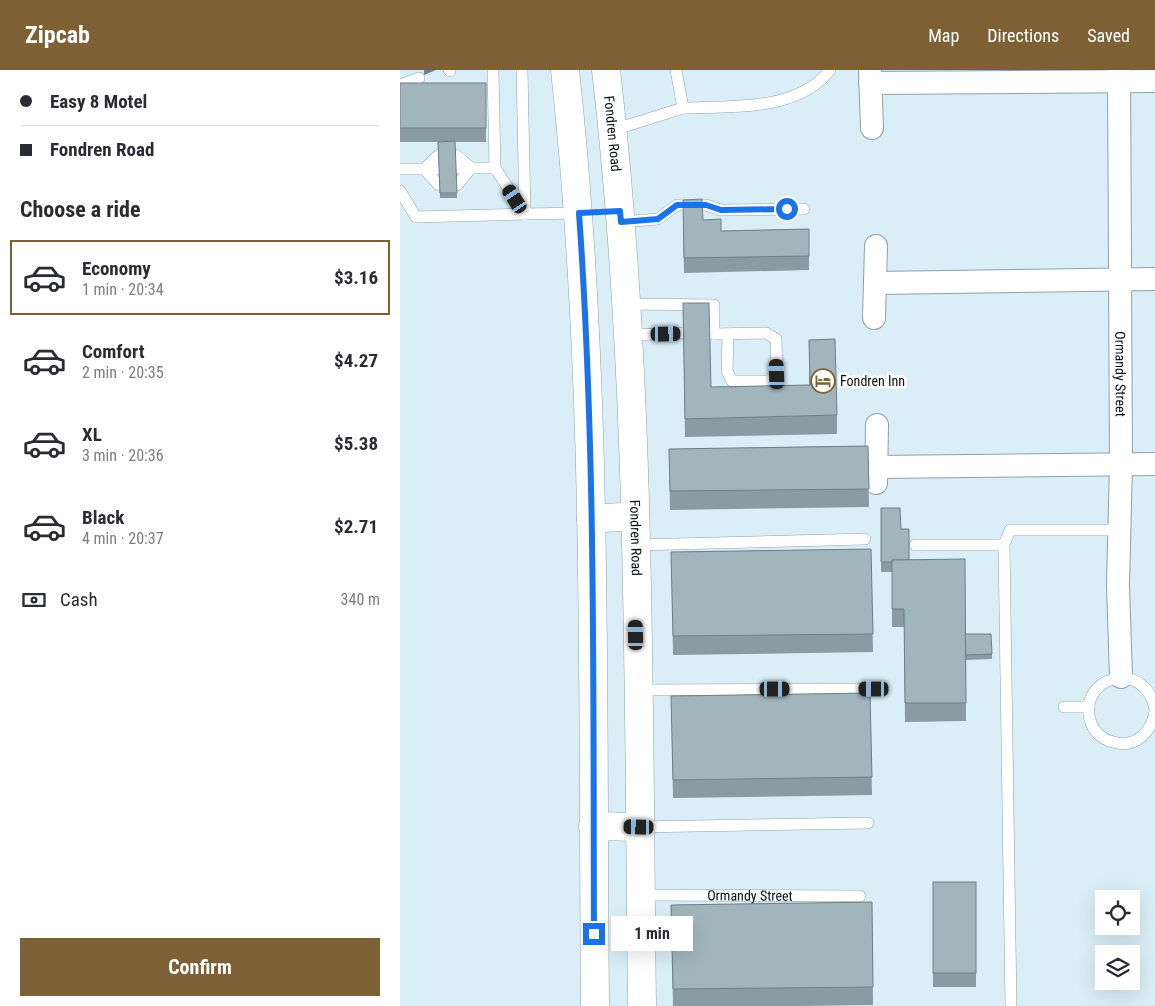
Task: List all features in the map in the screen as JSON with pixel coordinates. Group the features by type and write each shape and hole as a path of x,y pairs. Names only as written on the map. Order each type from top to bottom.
{"main road":[{"path":"565,70 579,213 586,311 595,1006"},
{"name":"Fondren Road","path":"606,70 613,130 627,304 635,516 642,1006"},
{"path":"579,213 620,216"},
{"path":"590,519 635,516"},
{"path":"593,826 639,827"}],"street":[{"path":"872,128 870,76 1119,76 1155,81"},
{"name":"Ormandy Street","path":"1119,76 1118,280 1121,464 1119,530 1121,677"},
{"path":"874,318 876,246"},
{"path":"875,282 1155,279"},
{"path":"877,425 876,475 1155,464"}],"lane":[{"path":"493,70 495,168 525,214"},
{"path":"522,70 525,214"},
{"path":"676,70 683,108"},
{"path":"613,130 683,108 783,100 820,82 830,70"},
{"path":"400,85 419,78"},
{"path":"424,169 439,155"},
{"path":"456,155 471,168"},
{"path":"455,168 495,168"},
{"path":"456,185 471,168"},
{"path":"400,169 438,169"},
{"path":"424,169 439,185"},
{"path":"400,191 416,217 579,213"},
{"path":"620,216 658,219 677,205 706,205 721,210 804,209"},
{"path":"627,304 714,305 711,334 766,333 776,339 777,374 768,381 732,381 727,371 728,334"},
{"path":"628,335 683,334"},
{"path":"1011,1006 1004,545 1010,530 1119,530"},
{"path":"635,545 865,539"},
{"path":"916,546 1004,545"},
{"path":"1131,678 1141,683 1151,695 1155,710 1154,721 1148,731 1140,738 1130,743 1118,744 1107,741 1098,735 1092,725 1088,707 1093,693 1101,685 1110,679 1131,678"},
{"path":"637,690 874,689"},
{"path":"1064,708 1088,707"},
{"path":"639,827 868,823"},
{"name":"Ormandy Street","path":"640,895 860,896"}],"building":[{"path":"400,83 486,83 486,128 400,128"},
{"path":"455,141 457,193 440,193 438,142"},
{"path":"702,199 703,220 721,219 721,231 809,229 809,256 684,258 683,200"},
{"name":"Fondren Inn","path":"683,303 709,303 711,387 810,385 809,340 835,339 837,415 685,419"},
{"path":"868,446 869,489 670,491 669,449"},
{"path":"881,508 900,508 901,529 909,529 909,560 881,562"},
{"path":"871,549 873,634 673,636 671,552"},
{"path":"965,559 966,703 905,703 904,609 892,609 892,560"},
{"path":"965,634 991,634 992,654 966,655"},
{"path":"870,693 872,777 673,780 671,696"},
{"path":"933,882 976,882 976,973 933,973"},
{"path":"872,902 873,987 673,989 671,905"}],"place":[{"name":"Fondren Inn","path":"823,381"}],"route":[{"path":"594,934 590,500 586,311 579,213 620,211 621,222 658,219 668,209 677,205 706,205 721,210 787,209"}]}
